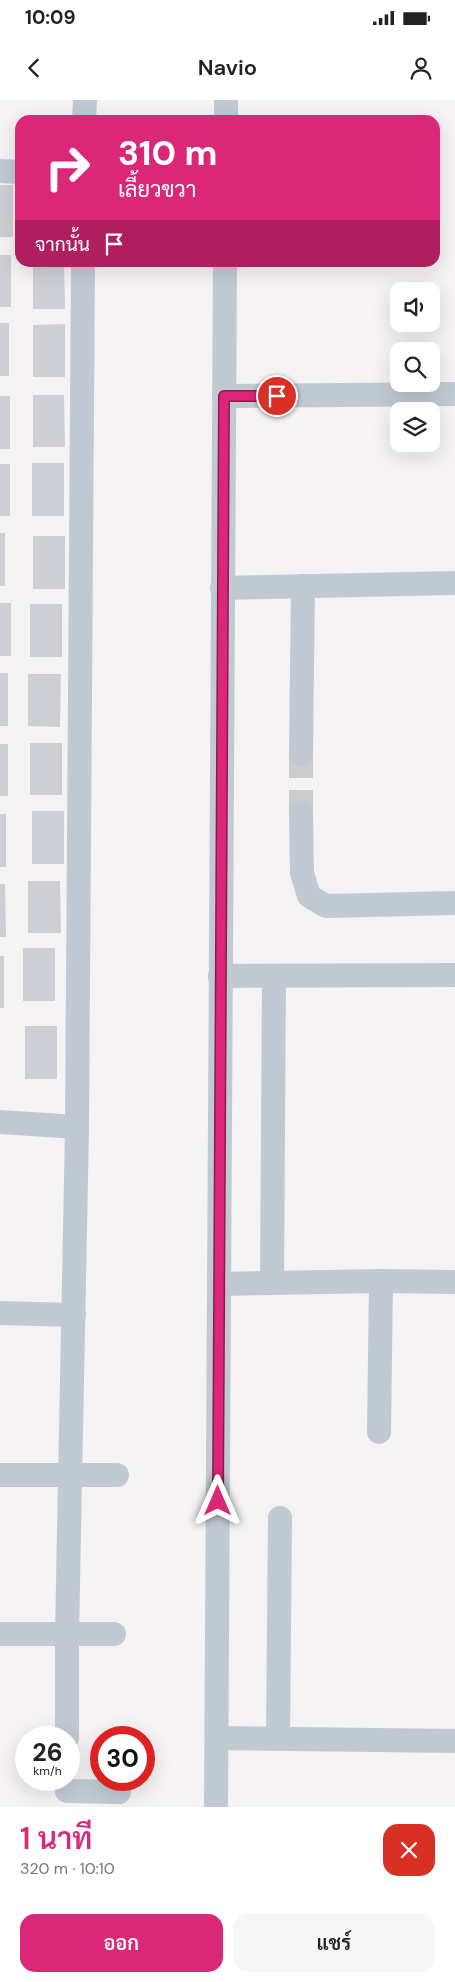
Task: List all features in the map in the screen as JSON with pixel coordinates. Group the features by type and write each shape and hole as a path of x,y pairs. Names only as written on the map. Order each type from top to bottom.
{"street":[{"path":"84,115 85,100"},
{"path":"226,100 226,115"},
{"path":"0,171 15,172"},
{"path":"67,1726 67,1635 77,1127 83,267"},
{"path":"216,1807 225,267"},
{"path":"224,396 455,394"},
{"path":"222,588 455,582"},
{"path":"301,754 303,586"},
{"path":"302,813 302,873 309,896 326,906 455,904"},
{"path":"220,976 455,975"},
{"path":"272,1283 274,976"},
{"path":"0,1122 77,1127"},
{"path":"219,1284 381,1281 455,1282"},
{"path":"379,1432 381,1281"},
{"path":"0,1314 74,1315"},
{"path":"0,1474 117,1474"},
{"path":"278,1739 280,1518"},
{"path":"0,1634 114,1634"},
{"path":"216,1738 455,1741"},
{"path":"67,1793 118,1792"}],"building":[{"path":"0,185 13,185 13,237 0,237"},
{"path":"0,255 11,255 11,307 0,307"},
{"path":"33,267 64,267 65,309 33,309"},
{"path":"0,323 9,323 9,376 0,376"},
{"path":"65,324 65,377 33,377 33,325"},
{"path":"33,395 64,395 65,447 33,447"},
{"path":"0,396 10,396 10,449 0,449"},
{"path":"32,463 64,463 64,516 32,516"},
{"path":"0,464 10,464 10,516 0,516"},
{"path":"0,533 5,533 5,586 0,586"},
{"path":"33,536 65,536 65,589 33,589"},
{"path":"0,603 11,603 11,656 0,656"},
{"path":"30,604 62,604 62,657 30,657"},
{"path":"0,673 8,673 8,726 0,726"},
{"path":"28,674 61,674 60,727 28,726"},
{"path":"30,743 62,743 62,795 30,795"},
{"path":"0,744 8,744 8,796 0,796"},
{"path":"32,811 64,811 64,864 32,864"},
{"path":"0,814 6,814 6,867 0,867"},
{"path":"28,881 60,881 61,933 28,933"},
{"path":"0,884 5,884 6,937 0,937"},
{"path":"23,948 55,948 55,1001 23,1001"},
{"path":"0,956 4,956 4,1008 0,1008"},
{"path":"25,1026 57,1026 57,1079 25,1079"}],"tunnel":[{"path":"301,754 301,813"}],"route":[{"path":"218,1501 224,396 277,396"}]}
